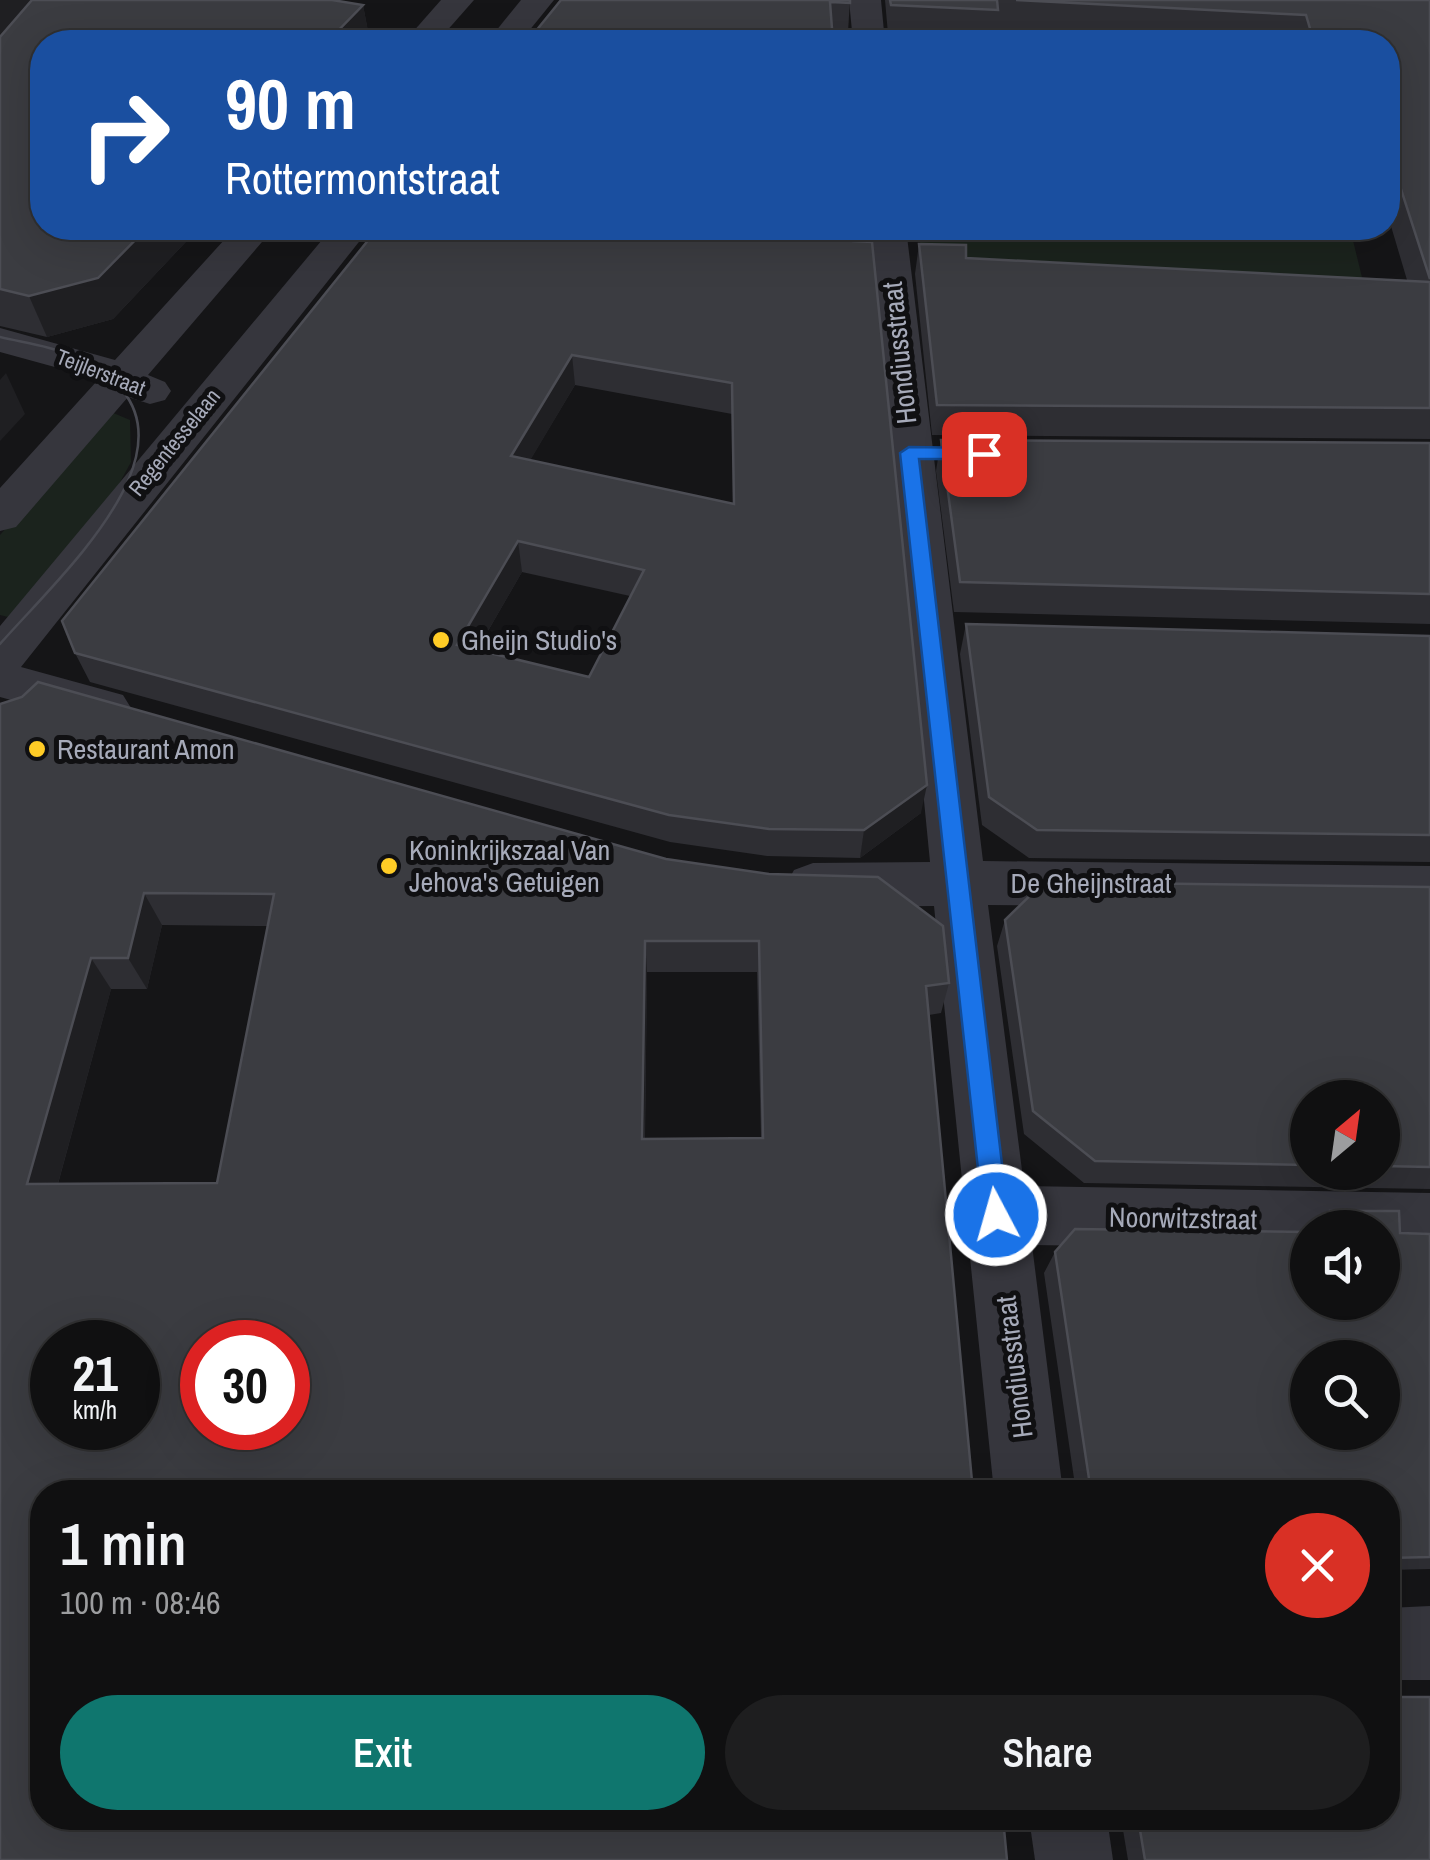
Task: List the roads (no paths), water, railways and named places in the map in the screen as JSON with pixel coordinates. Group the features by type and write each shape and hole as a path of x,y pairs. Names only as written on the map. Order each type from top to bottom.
{"street":[{"path":"431,30 458,0"},
{"path":"513,30 538,0"},
{"path":"865,0 868,30"},
{"path":"0,516 245,240"},
{"name":"Regentesselaan","path":"0,659 340,240"},
{"name":"Hondiusstraat","path":"889,240 928,453 949,632 960,884 1028,1480"},
{"name":"Teijlerstraat","path":"0,340 87,363 199,411"},
{"path":"0,679 144,719"},
{"name":"De Gheijnstraat","path":"770,884 1430,888"},
{"name":"Noorwitzstraat","path":"996,1215 1430,1222"},
{"path":"1400,1644 1430,1643"},
{"path":"1070,1830 1074,1860"}],"tram line":[{"path":"0,337 75,357 119,386 137,421 135,459 118,500 91,540 0,644"}],"place":[{"name":"Gheijn Studio's","path":"441,640"},
{"name":"Restaurant Amon","path":"37,749"},
{"name":"Koninkrijkszaal Van Jehova's Getuigen","path":"389,866"}]}
